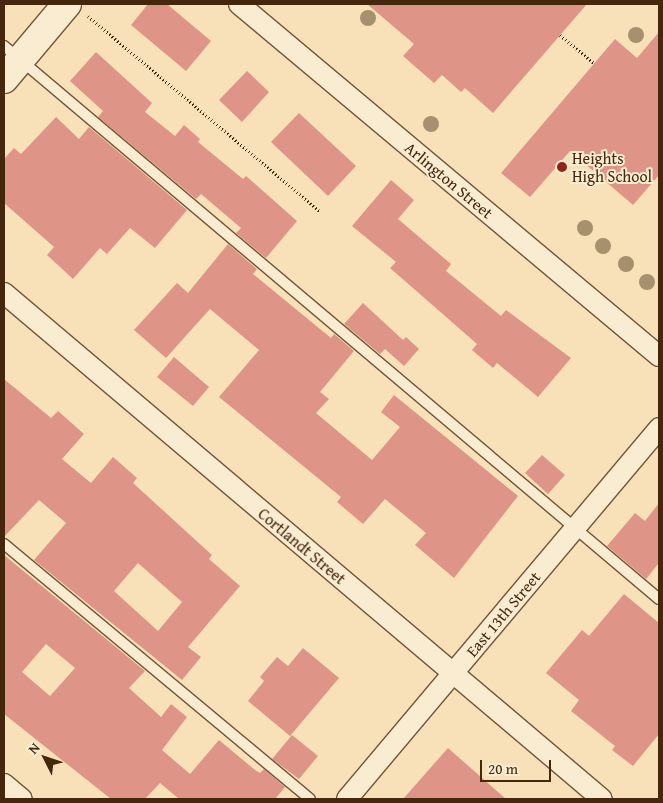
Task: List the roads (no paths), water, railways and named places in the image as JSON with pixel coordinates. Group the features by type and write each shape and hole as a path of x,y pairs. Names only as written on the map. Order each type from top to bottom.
{"street":[{"name":"Arlington Street","path":"240,4 659,356"},
{"path":"9,62 76,9"},
{"name":"Cortlandt Street","path":"4,293 602,799"},
{"name":"East 13th Street","path":"347,799 659,428"},
{"path":"4,784 22,799"}],"lane":[{"path":"9,62 659,599"},
{"path":"4,544 310,799"}],"place":[{"name":"Heights High School","path":"562,167"}]}
